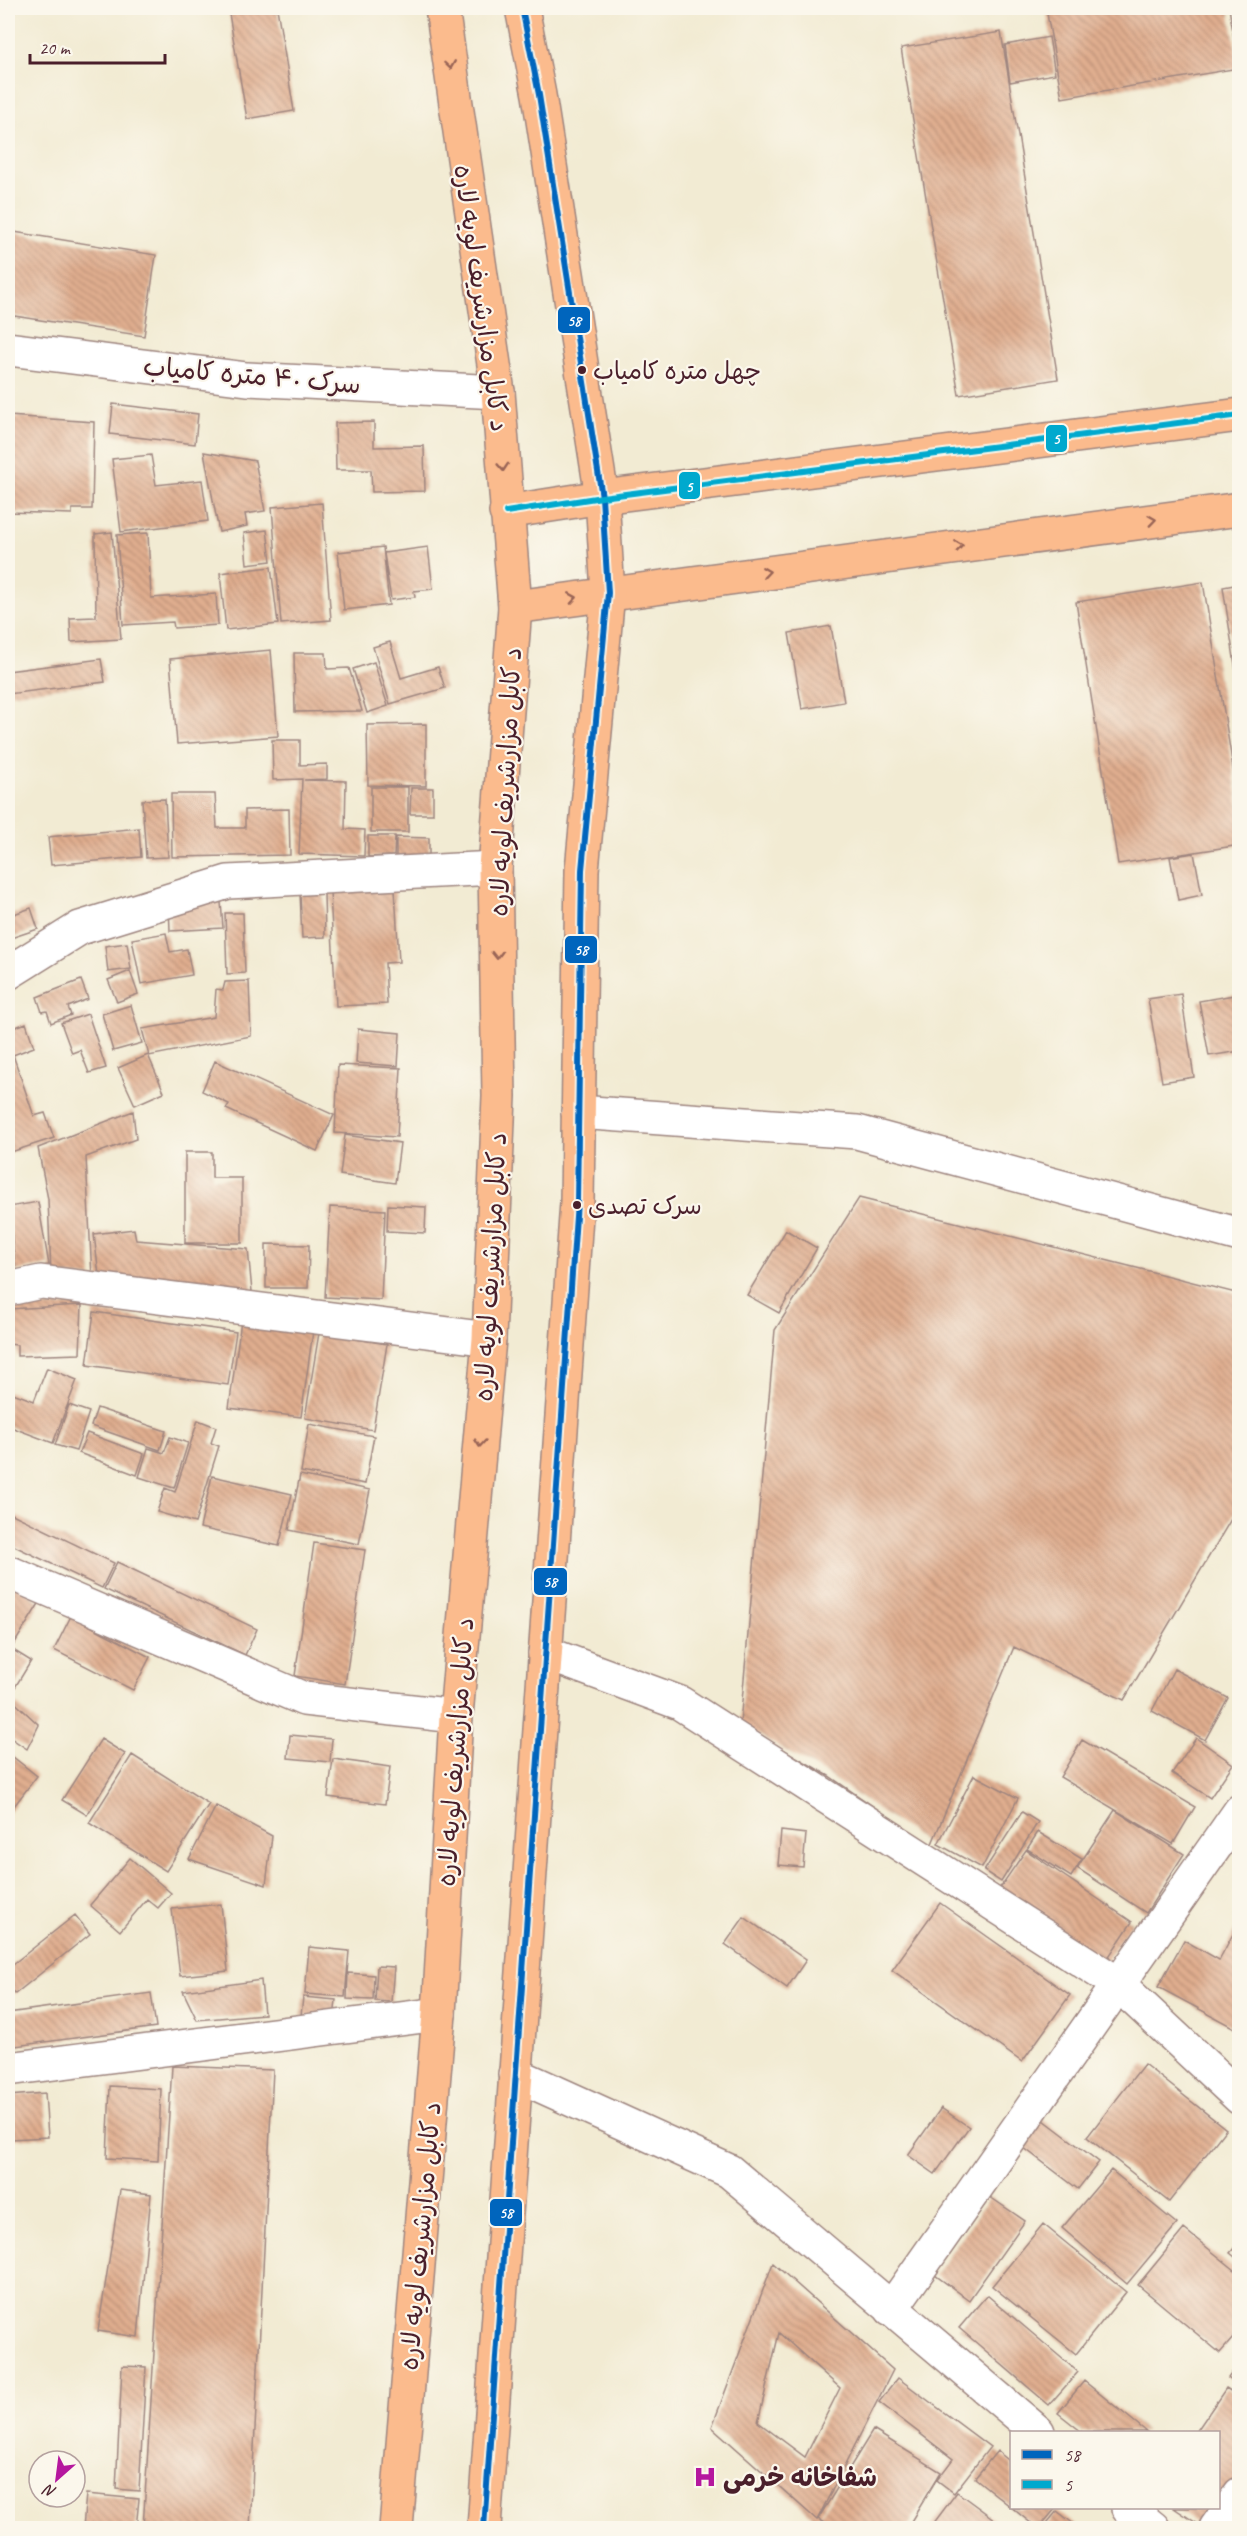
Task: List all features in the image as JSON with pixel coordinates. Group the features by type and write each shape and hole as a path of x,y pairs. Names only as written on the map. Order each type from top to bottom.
{"main road":[{"name":"د کابل مزارشریف لویه لاره","path":"396,2529 439,2014 456,1716 489,1339 499,1096 495,868 515,608 498,393 442,8"},
{"path":"484,2529 577,1202 582,870 608,593 602,497 539,96 522,8"},
{"path":"506,512 602,497 1239,416"},
{"path":"515,608 608,593 1239,509"}],"street":[{"name":"سرک ۴۰ متره کامیاب","path":"8,349 247,379 498,393"},
{"path":"8,973 80,928 228,882 495,868"},
{"path":"578,1112 857,1132 1239,1235"},
{"path":"8,1289 41,1282 489,1339"},
{"path":"8,1572 304,1699 456,1716"},
{"path":"545,1653 680,1703 1117,1983 1239,2098"},
{"path":"891,2309 1239,1811"},
{"path":"8,2069 439,2014"},
{"path":"515,2074 729,2171 1036,2431"},
{"path":"1216,2529 1239,2494"},
{"path":"1129,2509 1153,2529"}],"building":[{"path":"228,8 277,8 294,111 247,119"},
{"path":"1046,8 1229,8 1239,68 1062,98"},
{"path":"1001,32 1058,379 959,395 901,48"},
{"path":"1049,37 1055,74 1010,82 1005,45"},
{"path":"8,231 156,255 144,336 8,315"},
{"path":"113,404 198,414 195,444 110,434"},
{"path":"8,416 94,422 92,509 72,509 72,514 8,512"},
{"path":"374,422 374,447 424,446 425,491 372,492 371,470 336,470 335,423"},
{"path":"204,452 255,461 265,511 245,514 247,526 219,532"},
{"path":"151,455 156,485 202,480 208,521 121,532 112,459"},
{"path":"322,503 331,620 281,624 272,507"},
{"path":"267,530 271,561 247,564 244,533"},
{"path":"112,532 121,639 71,642 70,618 96,617 95,534"},
{"path":"148,533 151,598 216,594 218,625 174,628 173,622 123,625 117,535"},
{"path":"383,547 389,605 344,610 338,552"},
{"path":"428,547 433,589 414,591 415,597 391,600 384,553"},
{"path":"271,567 278,624 226,630 220,573"},
{"path":"1203,582 1240,811 1240,845 1118,864 1076,602"},
{"path":"1240,584 1240,684 1238,684 1223,587"},
{"path":"831,626 844,702 802,709 789,633"},
{"path":"390,642 401,678 438,667 445,688 390,704 373,647"},
{"path":"271,650 278,736 177,744 170,659"},
{"path":"294,653 326,653 327,669 349,668 362,711 295,712"},
{"path":"101,659 105,682 8,694 8,671"},
{"path":"374,662 388,706 367,713 353,669"},
{"path":"426,724 426,786 368,785 367,725"},
{"path":"272,740 300,740 300,765 327,764 327,779 304,780 346,781 345,829 365,830 364,856 299,854 302,779 273,780"},
{"path":"371,787 408,787 408,832 371,832"},
{"path":"411,788 433,788 433,814 410,814"},
{"path":"171,794 215,794 217,828 245,828 245,810 289,809 290,855 172,857"},
{"path":"165,799 168,857 146,858 142,800"},
{"path":"139,828 141,857 51,865 48,837"},
{"path":"368,836 395,836 394,856 368,857"},
{"path":"396,837 429,838 429,858 396,857"},
{"path":"1194,853 1202,895 1178,900 1170,857"},
{"path":"395,889 399,962 385,963 387,1004 336,1006 330,892"},
{"path":"324,892 325,937 302,938 300,893"},
{"path":"221,902 223,928 170,931 169,905"},
{"path":"31,908 38,929 8,939 8,916"},
{"path":"225,913 243,913 245,973 227,974"},
{"path":"166,933 170,952 187,949 192,975 141,984 132,939"},
{"path":"127,943 131,969 108,972 105,946"},
{"path":"130,971 138,994 117,1002 108,980"},
{"path":"81,980 88,999 68,1007 71,1015 51,1023 47,1011 42,1012 37,997"},
{"path":"249,981 251,1036 149,1056 142,1029 214,1017 216,989 223,990 225,982"},
{"path":"1181,994 1194,1077 1162,1082 1148,999"},
{"path":"1240,994 1240,1051 1209,1056 1199,1001"},
{"path":"131,1005 142,1043 113,1051 102,1014"},
{"path":"88,1014 106,1068 89,1073 80,1050 72,1053 61,1023"},
{"path":"26,1023 34,1047 13,1055 34,1116 45,1113 54,1138 8,1153 8,1030"},
{"path":"358,1029 400,1033 398,1066 356,1063"},
{"path":"148,1055 164,1092 135,1105 118,1068"},
{"path":"215,1061 334,1115 317,1151 226,1109 229,1104 202,1091"},
{"path":"338,1065 401,1068 397,1137 335,1133"},
{"path":"133,1111 136,1139 86,1157 92,1278 51,1274 48,1199 38,1148"},
{"path":"345,1135 400,1143 395,1183 340,1175"},
{"path":"185,1152 212,1152 212,1178 242,1178 242,1243 185,1243"},
{"path":"859,1198 1240,1294 1240,1504 1124,1700 1014,1647 931,1846 829,1776 740,1724 775,1330"},
{"path":"38,1202 49,1265 16,1271 8,1207"},
{"path":"388,1205 426,1207 425,1233 387,1231"},
{"path":"330,1207 385,1210 381,1300 325,1297"},
{"path":"134,1229 136,1240 248,1249 252,1292 100,1284 94,1234"},
{"path":"786,1230 817,1248 779,1313 747,1295"},
{"path":"266,1244 309,1245 308,1288 266,1288"},
{"path":"82,1305 80,1354 17,1356 17,1345 8,1344 8,1309"},
{"path":"94,1312 236,1332 228,1385 87,1365"},
{"path":"241,1321 313,1331 301,1417 229,1408"},
{"path":"319,1333 387,1344 373,1430 305,1418"},
{"path":"47,1368 77,1380 53,1443 8,1426 8,1391 34,1401"},
{"path":"69,1405 89,1412 76,1451 55,1445"},
{"path":"97,1408 166,1431 160,1450 91,1426"},
{"path":"198,1420 216,1427 211,1443 219,1446 195,1523 157,1512 165,1488 175,1492"},
{"path":"309,1424 374,1436 365,1484 301,1472"},
{"path":"87,1433 144,1454 137,1475 79,1453"},
{"path":"170,1437 188,1443 174,1488 139,1477 148,1448 164,1453"},
{"path":"300,1475 370,1490 359,1544 289,1530"},
{"path":"212,1476 292,1494 279,1546 200,1528"},
{"path":"8,1512 114,1563 102,1588 8,1543"},
{"path":"314,1543 365,1550 345,1684 295,1676"},
{"path":"117,1562 257,1629 245,1655 104,1589"},
{"path":"14,1585 40,1602 8,1654 8,1595"},
{"path":"71,1616 150,1657 133,1690 54,1650"},
{"path":"13,1650 31,1661 9,1697 39,1725 27,1749 8,1736 8,1659"},
{"path":"1174,1669 1228,1698 1205,1740 1152,1711"},
{"path":"290,1735 332,1739 330,1762 288,1758"},
{"path":"1196,1738 1233,1764 1210,1798 1172,1773"},
{"path":"101,1739 125,1754 87,1815 62,1800"},
{"path":"1082,1740 1195,1807 1173,1844 1060,1777"},
{"path":"8,1753 37,1776 8,1814"},
{"path":"132,1755 209,1804 166,1871 89,1823"},
{"path":"333,1759 390,1767 385,1804 328,1797"},
{"path":"974,1775 1018,1798 982,1868 938,1844"},
{"path":"216,1806 272,1836 266,1885 189,1859"},
{"path":"1115,1810 1184,1854 1146,1913 1077,1868"},
{"path":"1022,1812 1038,1822 1001,1882 984,1871"},
{"path":"781,1831 806,1834 803,1867 778,1865"},
{"path":"1038,1832 1082,1859 1071,1877 1027,1849"},
{"path":"1026,1850 1132,1922 1104,1964 997,1892"},
{"path":"130,1858 171,1893 158,1908 147,1899 120,1931 90,1905"},
{"path":"940,1903 1070,1995 1022,2062 892,1970"},
{"path":"221,1904 228,1971 180,1976 172,1909"},
{"path":"75,1915 90,1934 15,1994 8,1985 8,1968"},
{"path":"744,1917 806,1960 787,1988 725,1944"},
{"path":"1240,1921 1240,2031 1158,1987 1184,1940 1219,1960"},
{"path":"309,1947 349,1951 345,1997 305,1994"},
{"path":"377,1966 394,1967 391,2002 375,2001"},
{"path":"348,1973 374,1975 373,2000 347,1999"},
{"path":"261,1980 264,2014 197,2020 183,1991"},
{"path":"151,1993 156,2027 8,2047 8,2013"},
{"path":"303,1997 336,2000 334,2019 301,2016"},
{"path":"1144,2064 1226,2129 1169,2202 1087,2137"},
{"path":"172,2066 273,2070 250,2528 143,2528"},
{"path":"110,2086 161,2089 158,2161 107,2158"},
{"path":"45,2093 48,2137 10,2139 8,2096"},
{"path":"941,2108 969,2127 935,2174 908,2155"},
{"path":"1036,2114 1099,2162 1078,2189 1015,2141"},
{"path":"1111,2170 1177,2224 1127,2284 1062,2228"},
{"path":"120,2190 151,2194 138,2337 98,2331"},
{"path":"990,2197 1025,2221 969,2300 935,2275"},
{"path":"1043,2224 1126,2292 1076,2354 992,2286"},
{"path":"1184,2229 1240,2274 1240,2330 1220,2353 1138,2285"},
{"path":"1240,2241 1240,2261 1230,2253"},
{"path":"773,2263 893,2370 817,2520 712,2427","holes":["779,2333 840,2388 805,2457 758,2422"]},
{"path":"987,2295 1078,2372 1049,2405 959,2328"},
{"path":"1240,2362 1240,2387 1228,2378"},
{"path":"122,2366 146,2367 139,2491 116,2489"},
{"path":"898,2378 990,2447 954,2493 937,2480 953,2459 879,2402"},
{"path":"1084,2381 1146,2431 1081,2431 1058,2413"},
{"path":"1226,2388 1240,2397 1240,2478 1220,2506 1220,2431 1197,2431"},
{"path":"873,2430 941,2472 907,2528 834,2528 818,2519"},
{"path":"997,2451 1010,2461 1010,2506 975,2478"},
{"path":"957,2492 1006,2528 930,2528"},
{"path":"87,2494 139,2499 136,2528 83,2528"},
{"path":"1013,2509 1055,2509 1037,2528"},
{"path":"1176,2509 1218,2509 1204,2528"},
{"path":"1057,2511 1079,2528 1043,2528"}],"transit line":[{"name":"58","path":"484,2528 577,1202 582,870 608,593 602,497 539,95 522,8"},
{"name":"5","path":"506,512 602,497 1240,415"}],"place":[{"name":"چهل متره کامیاب","path":"582,370"},
{"name":"سرک تصدی","path":"577,1205"},
{"name":"شفاخانه خرمی","path":"705,2477"}]}
